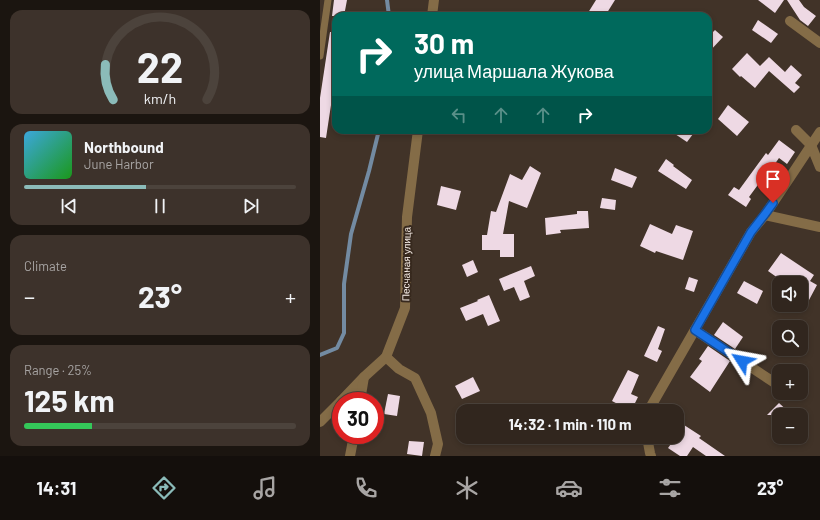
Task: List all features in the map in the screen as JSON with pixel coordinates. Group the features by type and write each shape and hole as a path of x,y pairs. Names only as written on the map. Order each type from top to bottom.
{"street":[{"path":"432,12 434,0"},
{"path":"790,21 820,43"},
{"path":"796,130 811,145 820,168"},
{"path":"652,404 751,232 765,214 820,132"},
{"name":"Песчаная улица","path":"350,392 386,358 405,308 407,217 417,134"},
{"path":"765,214 820,227"},
{"path":"695,330 772,381"},
{"path":"386,358 399,369 415,378 430,413 438,444 445,456"},
{"path":"362,392 364,377"},
{"name":"Песчаная улица","path":"320,422 332,410"},
{"path":"350,456 352,444"},
{"path":"435,456 438,444"},
{"path":"648,444 651,456"}],"lane":[{"path":"320,56 328,0"}],"building":[{"path":"334,0 347,0 345,12 332,12"},
{"path":"596,0 615,0 608,12 588,12"},
{"path":"758,0 784,0 775,13"},
{"path":"787,0 799,0 804,7 816,16 808,26 800,20"},
{"path":"758,20 778,34 771,43 752,30"},
{"path":"715,30 723,37 712,49 712,33"},
{"path":"330,32 332,32 332,98 326,138 320,137 320,98"},
{"path":"747,53 760,66 769,57 785,72 791,65 802,75 795,83 800,87 794,93 769,71 755,88 732,69"},
{"path":"728,105 749,122 737,136 718,119"},
{"path":"675,134 693,134 687,142"},
{"path":"779,140 795,152 787,164 779,158 749,197 751,199 746,207 728,195 734,187 739,190 766,153 768,155"},
{"path":"666,159 692,180 686,189 658,171"},
{"path":"530,166 541,173 527,208 509,201 503,234 514,234 514,257 500,257 500,250 482,250 482,235 487,235 491,211 496,212 510,174 522,180"},
{"path":"615,168 637,177 632,188 611,180"},
{"path":"441,186 461,191 456,210 437,205"},
{"path":"602,198 616,200 615,210 600,208"},
{"path":"577,211 588,211 589,228 560,230 561,233 546,235 545,218 577,214"},
{"path":"650,224 672,234 676,225 693,231 683,260 656,251 655,253 640,246"},
{"path":"781,253 814,275 810,281 817,285 809,300 808,276 775,276 768,271"},
{"path":"473,260 478,272 467,277 462,265"},
{"path":"531,266 535,276 524,281 530,297 520,301 514,287 504,291 499,279"},
{"path":"689,277 698,280 694,292 685,289"},
{"path":"744,281 763,291 757,304 737,293"},
{"path":"489,295 500,321 488,326 483,314 466,321 460,308"},
{"path":"723,322 743,337 735,349 714,335"},
{"path":"658,326 665,329 658,349 662,351 657,362 644,356"},
{"path":"708,346 730,361 710,392 690,377 702,361 699,359"},
{"path":"628,370 639,375 631,394 638,397 634,404 618,404 612,401"},
{"path":"473,377 480,391 462,399 455,386"},
{"path":"388,394 400,396 397,416 384,414"},
{"path":"779,403 784,408 774,408"},
{"path":"772,410 772,415 767,415"},
{"path":"684,425 701,436 699,438 725,456 706,456 693,447 687,456 680,456 668,448 671,444 684,444"},
{"path":"409,441 424,442 422,456 407,454"}],"waterway":[{"path":"387,0 388,12"},
{"path":"320,355 337,348 344,333 344,284 351,234 378,134"}],"route":[{"path":"742,361 695,330 751,232 773,203"}]}
